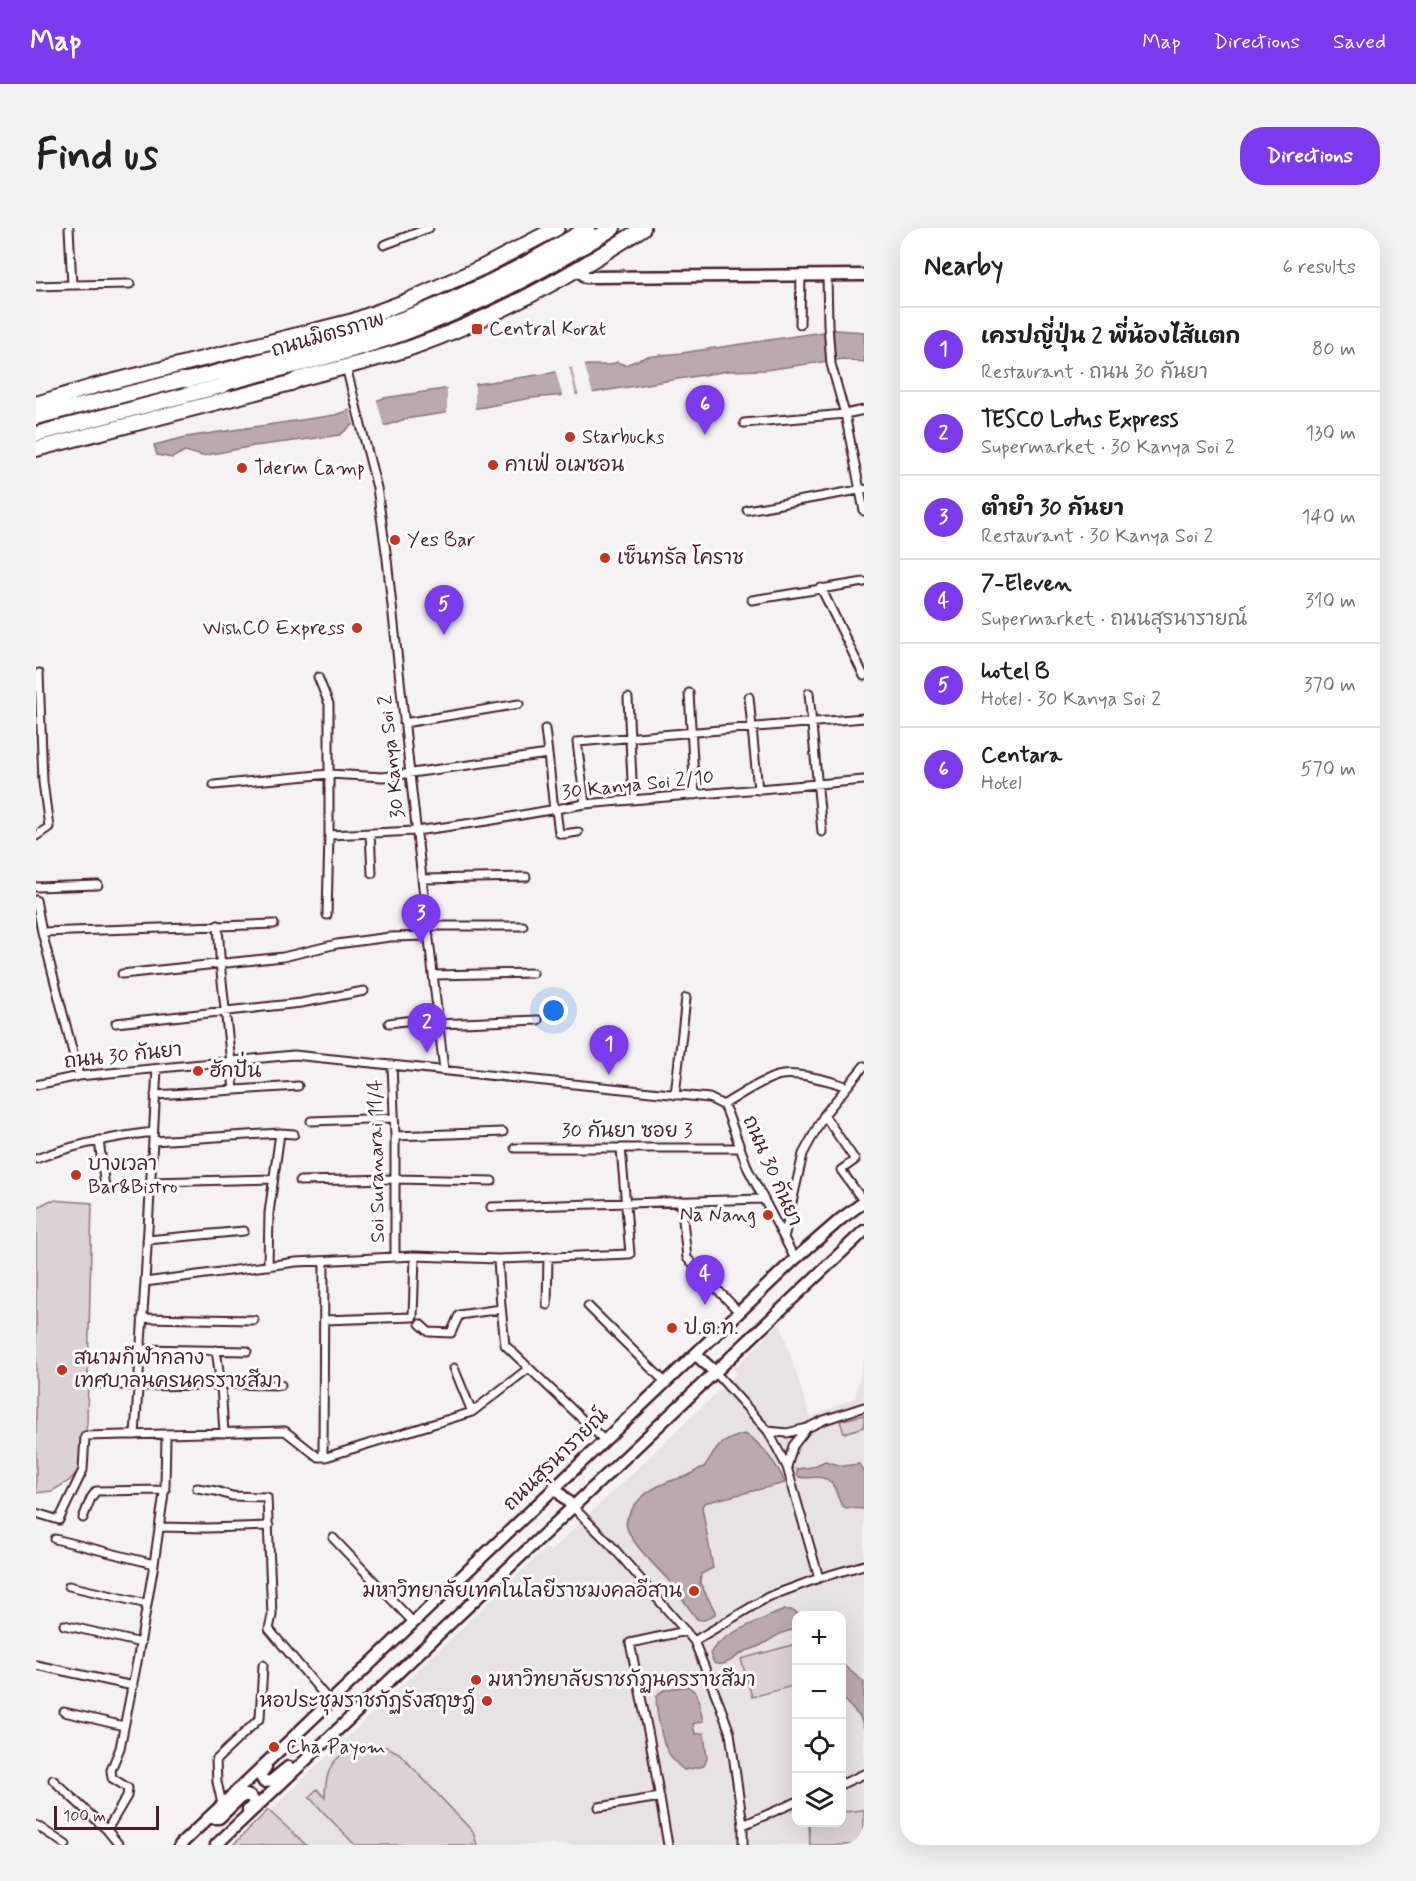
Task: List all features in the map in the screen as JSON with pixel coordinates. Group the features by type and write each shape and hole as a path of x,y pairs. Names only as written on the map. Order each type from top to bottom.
{"highway":[{"path":"36,404 353,321 407,301 483,267 557,228"},
{"name":"ถนนมิตรภาพ","path":"36,417 338,340 402,319 507,275 588,228"},
{"name":"ถนนมิตรภาพ","path":"36,434 221,386 400,334 452,314 513,286 613,228"},
{"path":"36,448 280,386 385,356 447,333 532,294 579,270 643,228"},
{"path":"182,380 187,374 291,342 295,337"},
{"path":"221,386 231,388 290,378 299,379"}],"main road":[{"path":"579,270 586,277 864,275"},
{"name":"ถนนสุรนารายณ์","path":"180,1845 795,1258 864,1202"},
{"name":"ถนนสุรนารายณ์","path":"216,1845 864,1231"},
{"path":"695,1354 715,1372"},
{"path":"554,1487 573,1507"},
{"name":"ถนนสุรนารายณ์","path":"279,1751 260,1775 264,1782 271,1781 294,1762 307,1759"},
{"name":"ถนนสุรนารายณ์","path":"208,1818 219,1818 240,1798 246,1795 251,1797 255,1803 231,1830"}],"street":[{"path":"69,228 72,285"},
{"path":"384,245 429,228"},
{"path":"800,324 801,275"},
{"path":"827,275 831,363 862,490 864,511"},
{"path":"36,286 130,284"},
{"name":"30 Kanya Soi 2","path":"346,367 377,488 387,559 444,1070"},
{"path":"744,423 845,414 864,410"},
{"path":"747,510 862,490"},
{"path":"752,600 864,582"},
{"path":"821,588 864,675"},
{"path":"36,836 49,827 43,782 39,673"},
{"path":"318,676 328,704 327,915"},
{"path":"689,693 695,795"},
{"path":"809,693 822,832"},
{"path":"749,697 758,790"},
{"path":"628,698 633,800"},
{"path":"404,723 519,704"},
{"path":"585,804 577,742 864,718"},
{"path":"545,729 559,833 578,832"},
{"path":"214,785 329,774 383,777 548,754"},
{"name":"30 Kanya Soi 2/10","path":"329,835 416,831 585,804 864,780"},
{"path":"370,833 372,873"},
{"path":"422,879 526,877"},
{"path":"36,887 98,885"},
{"path":"36,900 79,1076"},
{"path":"42,932 274,924"},
{"path":"218,925 220,965 234,1090"},
{"path":"428,926 523,926"},
{"path":"122,974 283,957 337,944 390,937 429,936"},
{"path":"434,975 533,973"},
{"path":"116,1023 301,1003 364,991"},
{"path":"675,1095 686,998"},
{"path":"389,1023 438,1020 538,1020"},
{"name":"ถนน 30 กันยา","path":"36,1085 79,1076 294,1055 709,1098 723,1105 727,1112 739,1148 795,1258"},
{"name":"Soi Suranarai 11/4","path":"392,1065 395,1179 394,1257"},
{"path":"784,1238 803,1154 824,1115 864,1066"},
{"path":"135,1435 157,1069"},
{"path":"723,1105 780,1075 830,1080 847,1087"},
{"path":"155,1095 298,1086"},
{"path":"824,1115 855,1160 841,1170 864,1202"},
{"path":"311,1121 394,1118"},
{"path":"394,1136 502,1131"},
{"path":"36,1159 60,1149 99,1140 153,1132"},
{"path":"268,1266 269,1213 280,1133"},
{"path":"153,1141 294,1134"},
{"path":"99,1140 105,1188"},
{"name":"30 กันยา ซอย 3","path":"515,1148 739,1148"},
{"path":"145,1282 324,1261 415,1256 498,1259 630,1254 621,1148"},
{"path":"150,1182 273,1179"},
{"path":"300,1181 492,1180"},
{"path":"491,1207 763,1199"},
{"path":"681,1201 687,1258 739,1312"},
{"path":"147,1240 244,1231"},
{"path":"324,1320 413,1317 415,1256"},
{"path":"548,1257 548,1305"},
{"path":"498,1259 506,1345 604,1440"},
{"path":"323,1457 324,1261"},
{"path":"588,1306 665,1382"},
{"path":"420,1324 429,1332 449,1334 455,1328 459,1315 501,1309"},
{"path":"142,1318 254,1320"},
{"path":"140,1350 247,1351"},
{"path":"216,1350 224,1433"},
{"path":"454,1368 472,1412"},
{"path":"36,1513 59,1520 83,1470 85,1436 285,1431 318,1457 323,1457 472,1412 529,1368"},
{"path":"715,1372 768,1431 787,1467 819,1578"},
{"path":"90,1383 138,1386 281,1385"},
{"path":"768,1431 787,1433 864,1407"},
{"path":"787,1467 793,1446 807,1428"},
{"path":"107,1830 127,1796 128,1788 112,1778 111,1770 120,1748 154,1564 165,1490 166,1434"},
{"path":"197,1488 232,1496 267,1497 272,1615 269,1629 330,1702"},
{"path":"83,1518 96,1491 165,1490"},
{"path":"573,1507 611,1545 694,1641 729,1733 743,1825 742,1845"},
{"path":"160,1527 269,1526"},
{"path":"333,1538 413,1622"},
{"path":"55,1539 154,1564"},
{"path":"694,1641 768,1597 819,1578 864,1565"},
{"path":"69,1587 147,1604"},
{"path":"64,1625 141,1643"},
{"path":"668,1845 630,1643 686,1631"},
{"path":"36,1665 132,1686"},
{"path":"222,1804 217,1782 216,1760 260,1718 263,1665"},
{"path":"64,1712 124,1726"},
{"path":"846,1782 864,1774"},
{"path":"53,1780 107,1830 119,1845"},
{"path":"599,1807 660,1797"},
{"path":"743,1825 792,1804"},
{"path":"36,1825 66,1845"}],"shaded area":[{"path":"836,330 864,332 864,362 843,359 765,370 728,371 591,393 531,398 405,419 388,425 352,425 340,435 254,446 202,456 185,451 172,458 157,455 154,445 186,437 335,415 384,398 551,373 587,365 610,365 617,362 625,365 646,357"},
{"name":"สนามกีฬากลาง เทศบาลนครนครราชสีมา","path":"51,1200 92,1203 87,1423 80,1469 69,1481 52,1491 36,1493 36,1208"},
{"name":"มหาวิทยาลัยเทคโนโลยีราชมงคลอีสาน","path":"780,1322 810,1417 855,1398 864,1358 864,1845 234,1845 546,1548 550,1552 736,1374 733,1369"},
{"path":"864,1415 864,1427 844,1433 840,1421"},
{"path":"744,1434 756,1441 768,1455 785,1483 704,1503 702,1507 713,1568 701,1574 700,1583 715,1614 700,1620 635,1542 627,1528 627,1521 636,1504 647,1493 704,1467 723,1442"},
{"path":"825,1461 842,1466 859,1464 864,1473 864,1509 841,1505 833,1486 826,1479 797,1476 797,1469 812,1467"},
{"path":"784,1610 793,1611 792,1630 726,1663 714,1663 710,1654 715,1647 743,1628"},
{"path":"792,1645 792,1686 752,1697 741,1659"},
{"path":"846,1667 864,1682 864,1728 860,1717 846,1702"},
{"path":"688,1686 697,1694 703,1721 693,1724 695,1734 704,1733 707,1759 704,1766 684,1770 666,1748 656,1700 659,1693 663,1691"},
{"path":"371,1745 387,1747 399,1753 473,1832 477,1845 355,1845 309,1797 317,1789 325,1798 327,1776 335,1761 349,1751"},
{"path":"268,1810 306,1845 233,1845"},
{"path":"864,1810 864,1845 810,1845 809,1827 846,1827 846,1812"}],"pier":[{"path":"584,363 593,394 579,397 571,365"},
{"path":"569,366 576,397 563,398 555,369"},
{"path":"475,381 475,412 447,416 447,385"},
{"path":"376,397 384,427 355,428 349,407"}],"place":[{"name":"Central Korat","path":"477,329"},
{"name":"Centara","path":"705,435"},
{"name":"Starbucks","path":"570,437"},
{"name":"คาเฟ่ อเมซอน","path":"493,465"},
{"name":"Tderm Camp","path":"242,468"},
{"name":"Yes Bar","path":"395,540"},
{"name":"เซ็นทรัล โคราช","path":"605,558"},
{"name":"WishCO Express","path":"357,628"},
{"name":"hotel B","path":"444,635"},
{"name":"ตำยำ 30 กันยา","path":"421,944"},
{"name":"TESCO Lotus Express","path":"427,1053"},
{"name":"ฮักปั่น","path":"198,1071"},
{"name":"เครปญี่ปุ่น 2 พี่น้องไส้แตก","path":"609,1075"},
{"name":"บางเวลา Bar&Bistro","path":"76,1175"},
{"name":"Na Nang","path":"768,1215"},
{"name":"7-Eleven","path":"705,1305"},
{"name":"ป.ต.ท.","path":"672,1328"},
{"name":"สนามกีฬากลาง เทศบาลนครนครราชสีมา","path":"62,1370"},
{"name":"มหาวิทยาลัยเทคโนโลยีราชมงคลอีสาน","path":"694,1591"},
{"name":"มหาวิทยาลัยราชภัฏนครราชสีมา","path":"476,1680"},
{"name":"หอประชุมราชภัฏรังสฤษฎ์","path":"487,1701"},
{"name":"Cha Payom","path":"274,1747"}]}
